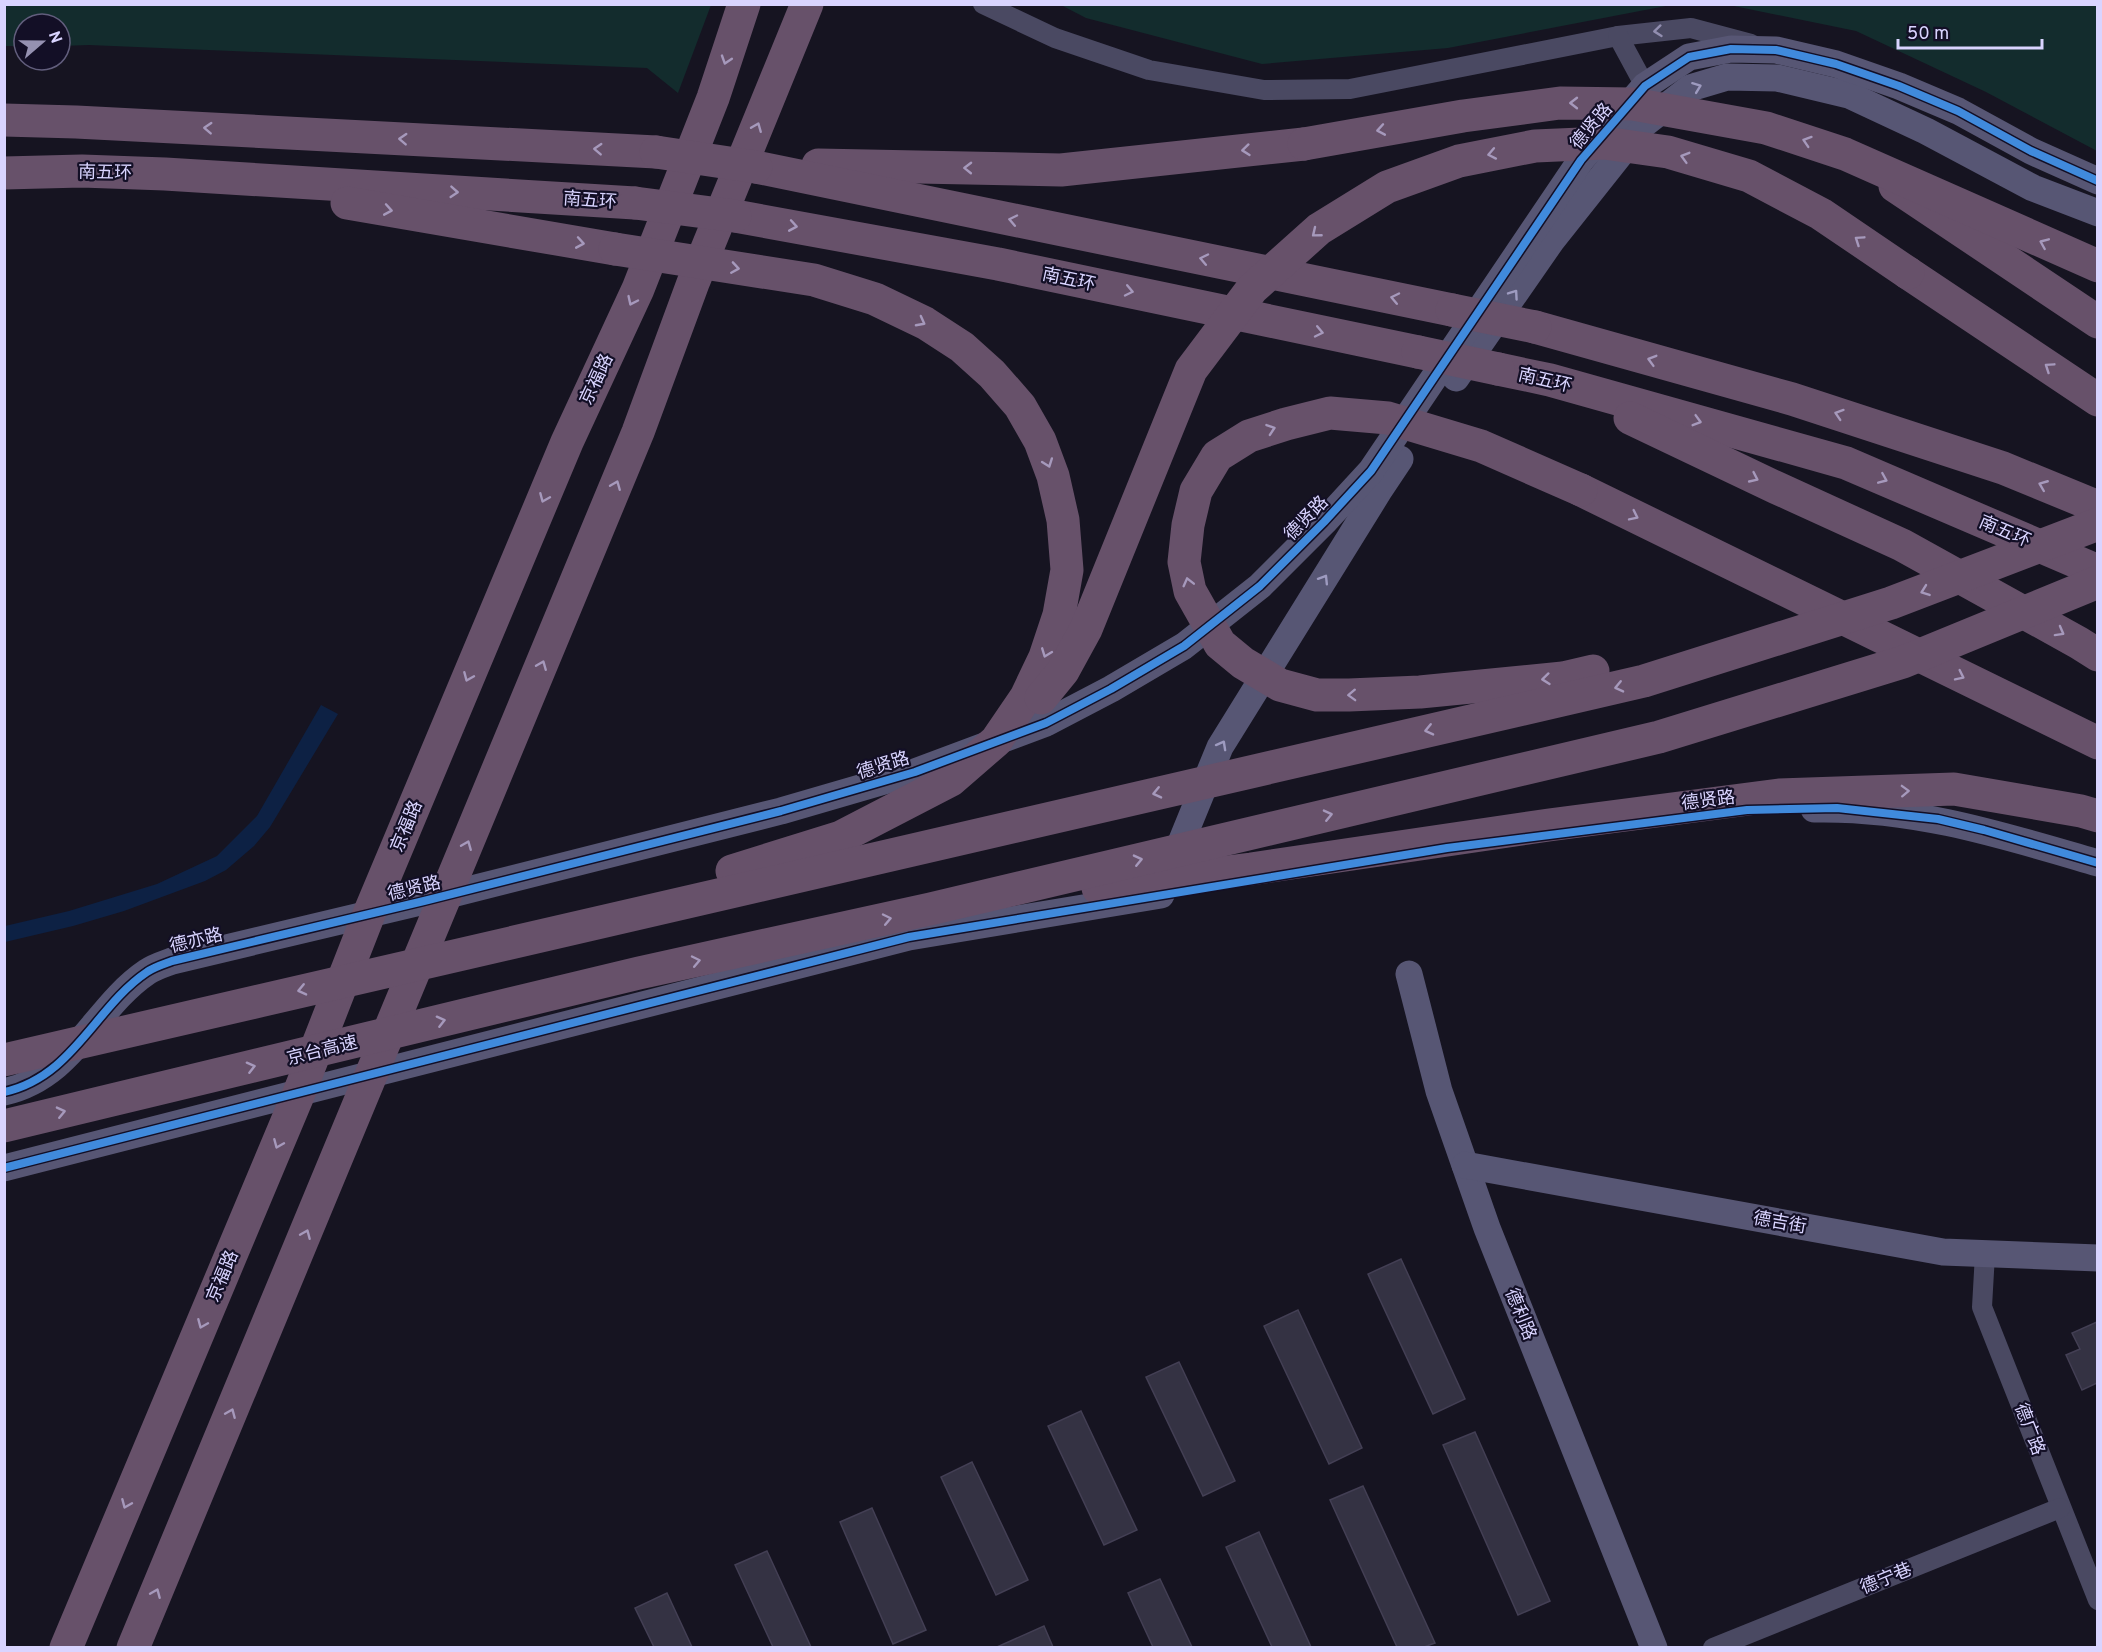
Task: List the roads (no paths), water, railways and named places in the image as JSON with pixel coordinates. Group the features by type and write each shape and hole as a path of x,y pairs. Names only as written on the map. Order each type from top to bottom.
{"highway":[{"name":"京福路","path":"66,1647 299,1093 369,914 567,442 638,289 713,98 744,4"},
{"path":"133,1647 638,432 693,284 807,4"},
{"path":"756,167 823,164 1061,170 1304,144 1463,116 1560,103 1633,104 1766,128 1855,159 2097,266"},
{"path":"4,120 656,152 756,167 1535,327 1792,399 2003,468 2097,507"},
{"path":"480,949 841,837 951,780 1035,706 1063,671 1086,629 1191,370 1252,289 1319,229 1387,187 1460,160 1535,146 1604,143 1668,152 1749,176 1821,214 2097,399"},
{"path":"1855,159 2097,322"},
{"name":"南五环","path":"4,173 82,171 165,174 635,203 735,216 998,264 1550,380 1846,463 2097,571"},
{"path":"165,174 814,280 875,299 925,323 962,347 992,374 1020,406 1040,441 1053,476 1063,520 1067,570 1059,615 1045,657 1026,697 996,741"},
{"path":"1550,380 1902,545 2069,637 2097,655"},
{"path":"1891,603 1563,678 1420,692 1317,695 1280,685 1243,663 1220,644 1190,591 1184,562 1188,525 1196,491 1217,456 1249,436 1330,413 1388,418 1481,446 1581,490 2097,743"},
{"path":"4,1060 1644,681 1891,603 2097,524"},
{"path":"930,909 1659,737 1903,662 2097,582"},
{"path":"930,909 1251,869 1549,825 1779,795 1954,789 2081,811 2097,816"},
{"name":"京台高速","path":"4,1126 639,973 930,909"}],"street":[{"path":"983,4 1055,38 1149,70 1264,90 1350,89 1618,36 1691,28 1776,50"},
{"path":"1618,36 1646,86"},
{"name":"德贤路","path":"369,914 781,811 915,772 1046,723 1111,689 1184,646 1260,586 1371,471 1581,160 1646,86 1689,57 1731,50 1776,50 1836,64 1899,86 1958,111 2031,151 2097,181"},
{"path":"1160,896 1220,747 1380,489 1552,240 1644,124 1690,88 1727,77 1777,78 1849,95 1926,131 2033,188 2097,213"},
{"name":"德贤路","path":"299,1093 909,937 1447,848 1747,810 1837,808 1938,819 2097,863"},
{"name":"德亦路","path":"4,1092 16,1090 38,1079 58,1065 127,988 148,971 172,961 369,914"},
{"name":"德利路","path":"1409,974 1439,1091 1487,1228 1654,1647"},
{"path":"4,1168 299,1093"},
{"name":"德吉街","path":"1466,1165 1943,1252 2097,1258"},
{"name":"德广路","path":"1985,1254 1982,1307 2097,1600"},
{"name":"德宁巷","path":"1713,1647 2060,1508"}],"water":[{"path":"321,705 338,714 270,827 254,846 226,870 205,881 124,911 5,942 5,926 69,911 157,884 217,856 257,816"}]}
